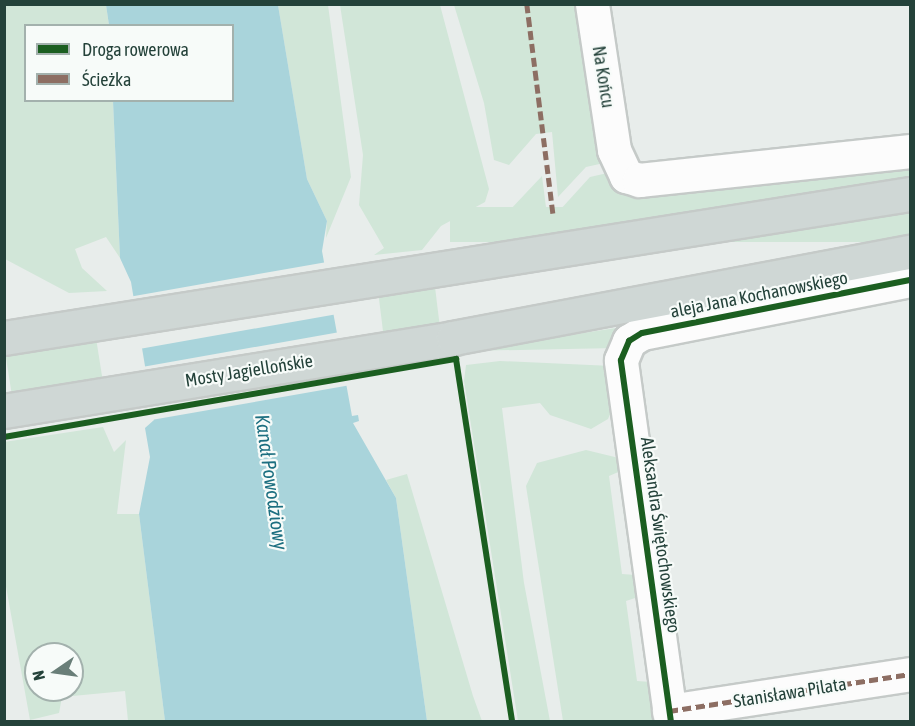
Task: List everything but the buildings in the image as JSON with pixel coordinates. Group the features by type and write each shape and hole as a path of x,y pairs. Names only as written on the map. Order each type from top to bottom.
{"main road":[{"path":"4,338 910,194"},
{"name":"aleja Jana Kochanowskiego","path":"392,347 910,252"},
{"name":"Mosty Jagiellońskie","path":"4,411 392,347"}],"street":[{"name":"Na Końcu","path":"592,4 614,150 622,172 639,180 910,151"},
{"name":"aleja Jana Kochanowskiego","path":"622,360 642,333 910,280"},
{"name":"Aleksandra Świętochowskiego","path":"622,360 670,716"},
{"name":"Stanisława Pilata","path":"670,716 910,674"}],"green space":[{"path":"5,5 106,5 109,24 24,24 24,102 113,102 120,258 106,237 75,249 82,268 107,291 69,293 5,259"},
{"path":"278,5 328,5 351,177 326,238 327,221 307,179"},
{"path":"340,5 440,5 489,189 485,202 441,226 422,250 374,255 384,248 359,205 363,155"},
{"path":"454,5 580,5 604,163 586,167 558,197 552,132 536,134 509,165 494,160 484,103"},
{"path":"910,161 910,180 571,238 559,211 590,177 612,172"},
{"path":"542,176 547,215 528,234 519,234 508,212"},
{"path":"450,207 910,207 910,242 450,242"},
{"path":"435,287 440,326 383,333 378,294"},
{"path":"642,324 616,348 466,351"},
{"path":"96,338 103,382 12,397 5,352"},
{"path":"500,361 612,366 613,407 608,419 591,429 550,415 540,403 502,408 524,583 550,721 518,721 464,381 466,365"},
{"path":"103,427 114,452 126,440 117,514 139,514 165,721 128,721 125,691 84,695 84,642 24,642 24,687 5,581 4,442"},
{"path":"586,450 623,459 623,470 609,476 622,574 636,575 638,597 626,601 637,681 651,682 659,721 563,721 526,486 537,463"},
{"path":"407,474 482,721 427,721 396,498 386,480"},
{"path":"27,702 61,702 59,713 30,720"}],"water":[{"name":"Kanał Powodziowy","path":"106,5 278,5 307,179 327,221 322,251 352,416 358,415 359,421 353,423 396,498 427,721 165,721 139,514 150,457 145,428 154,420 131,282 120,258 113,102 234,102 234,24 109,24"}],"pier":[{"path":"327,262 336,314 139,349 130,297"},
{"path":"340,332 349,385 151,420 142,367"}],"marked path":[{"path":"527,4 553,213"},
{"path":"669,711 910,674"}],"cycle path":[{"path":"671,722 621,360 629,341 642,333 910,280"},
{"path":"4,437 456,359 512,722"}]}
